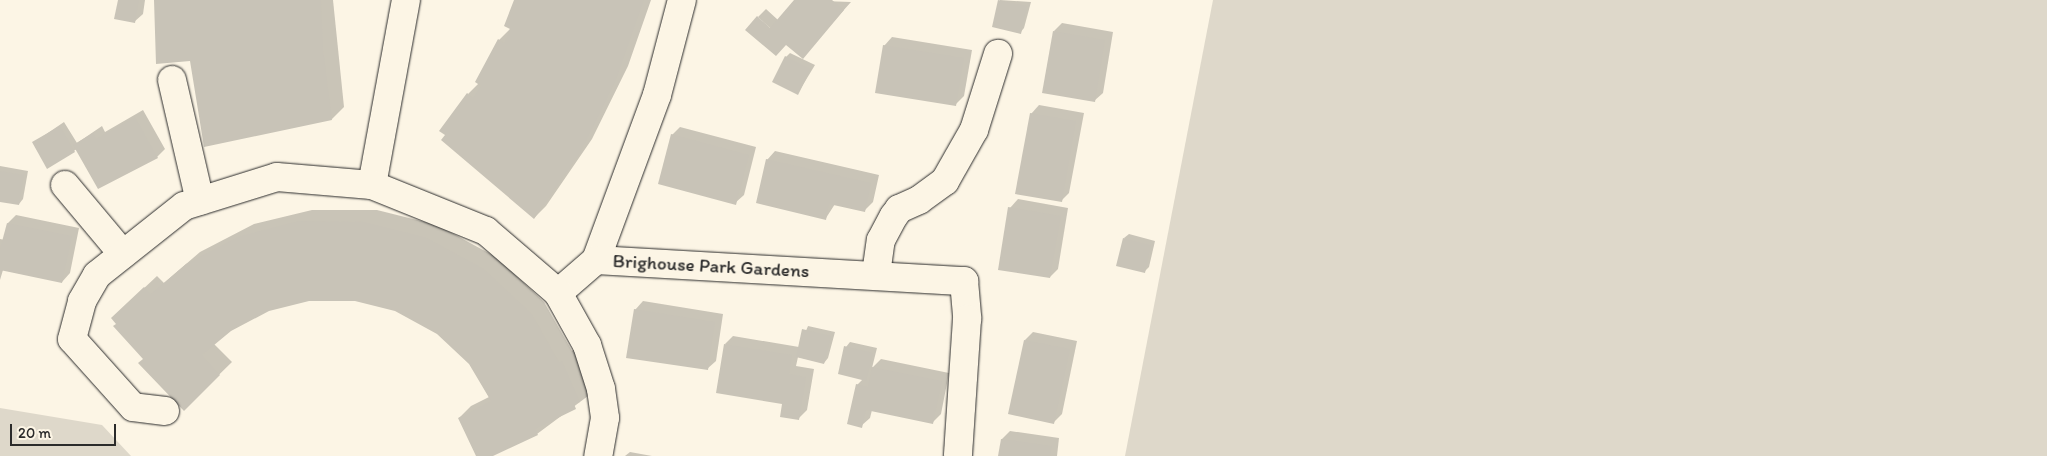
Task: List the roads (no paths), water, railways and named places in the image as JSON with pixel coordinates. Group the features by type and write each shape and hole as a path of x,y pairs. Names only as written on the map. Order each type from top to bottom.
{"street":[{"path":"372,185 406,0"},
{"path":"596,260 657,94 682,0"},
{"path":"876,274 881,240 899,209 919,200 945,181 974,130 998,54"},
{"path":"172,80 200,201"},
{"path":"165,411 133,406 72,340 82,301 97,275 184,206 278,178 372,185 486,232 558,293 587,345 601,389 605,418 598,456"},
{"path":"65,185 123,254"},
{"name":"Brighouse Park Gardens","path":"558,293 596,260 964,280 967,319 958,456"}]}
